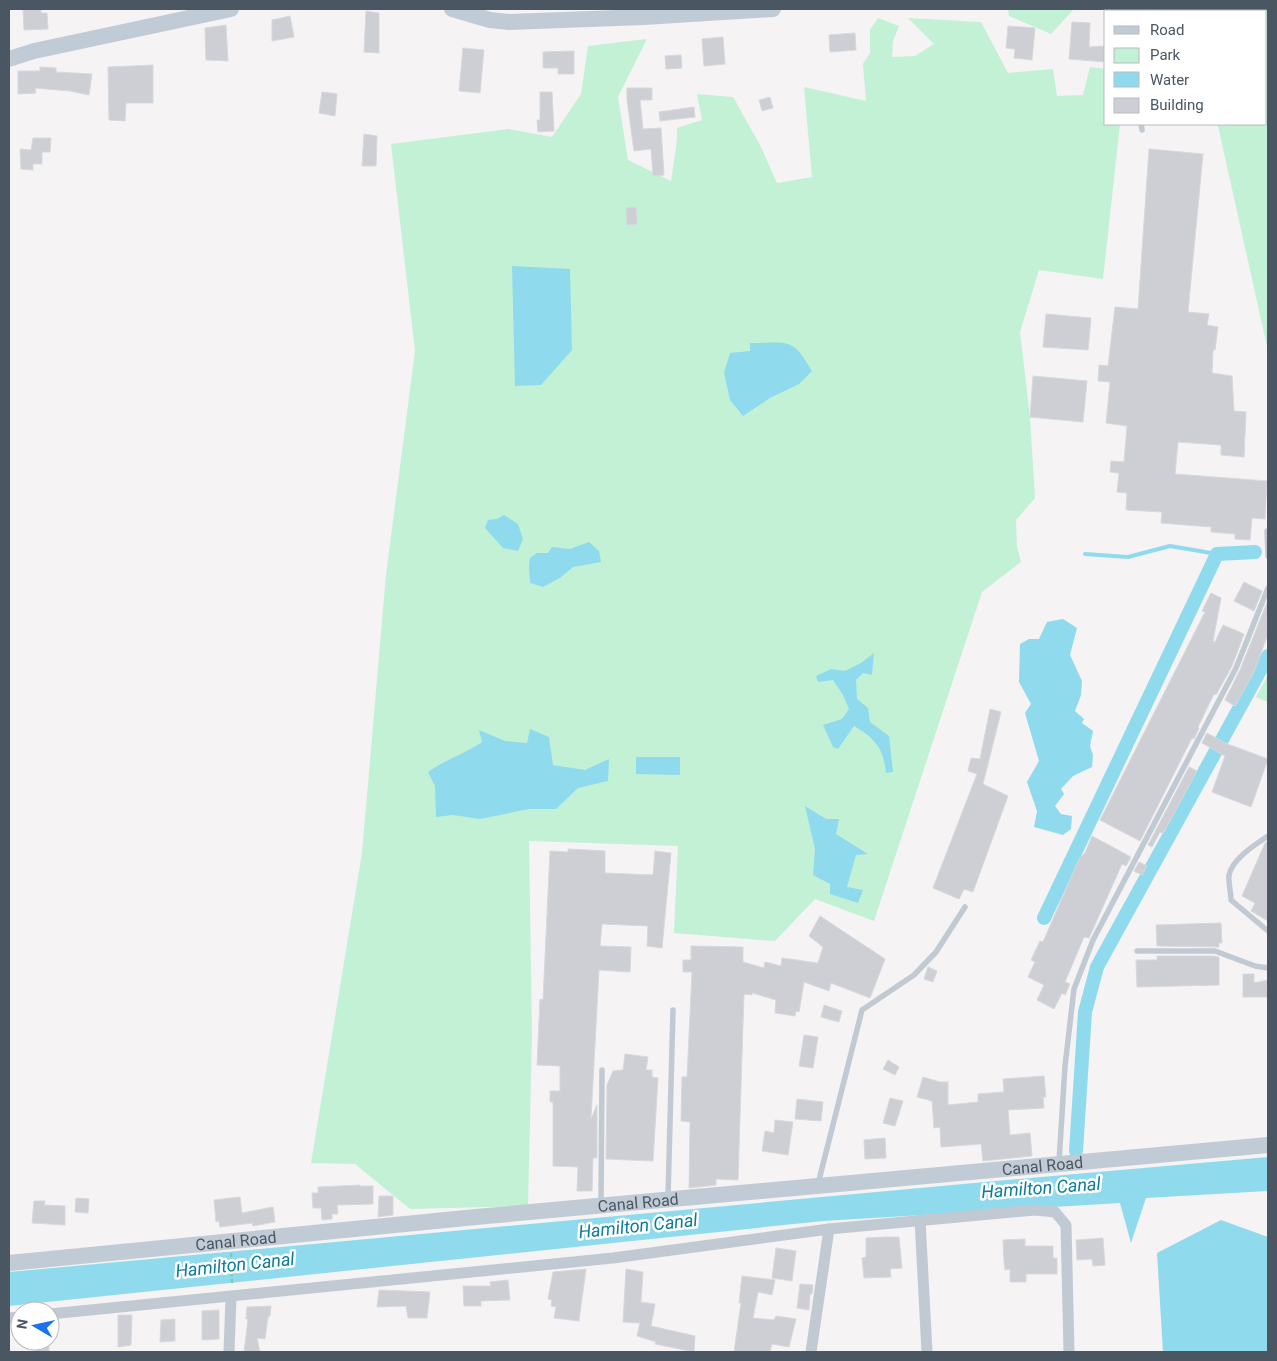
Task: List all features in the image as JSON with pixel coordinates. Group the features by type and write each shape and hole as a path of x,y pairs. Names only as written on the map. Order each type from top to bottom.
{"main road":[{"path":"9,59 34,51 231,9"},
{"path":"452,9 490,20 509,22 764,9"},
{"name":"Canal Road","path":"9,1263 668,1199 1268,1146"}],"street":[{"path":"60,1313 232,1292 613,1258 829,1229 1035,1210 1055,1212 1066,1225 1069,1352"},
{"path":"920,1220 927,1352"},
{"path":"812,1352 829,1229"},
{"path":"229,1352 232,1292"}],"lane":[{"path":"1267,531 1268,556"},
{"path":"1059,1164 1065,1066 1074,989 1093,940 1236,668 1268,588"},
{"path":"1268,836 1250,848 1236,863 1229,875 1231,900 1268,931"},
{"path":"817,1186 862,1010 914,974 936,952 965,906"},
{"path":"1137,951 1215,950 1255,966 1268,968"},
{"path":"668,1199 673,1010"},
{"path":"601,1206 602,1070"}],"path":[{"path":"230,1245 232,1292"}],"green space":[{"path":"1008,9 1074,9 1051,34 1009,16"},
{"path":"1268,9 1268,351 1218,126 1214,125 1267,125 1267,10 1146,10"},
{"path":"878,18 899,26 893,41 892,57 915,56 934,44 908,18 981,22 1008,73 1053,69 1057,96 1083,95 1090,67 1104,69 1104,125 1120,125 1103,279 1039,270 1020,332 1030,417 1035,498 1016,520 1017,547 1021,562 982,592 874,921 815,899 775,941 674,933 678,846 529,841 532,1035 528,1206 410,1209 355,1164 311,1163 362,853 386,575 415,351 391,144 509,129 552,137 581,94 588,46 647,39 618,97 628,160 671,181 677,128 702,120 697,94 733,97 760,145 777,183 812,177 804,87 866,101 863,64 870,53 870,30"},
{"path":"1268,675 1268,702 1256,697"}],"water":[{"path":"512,266 570,269 572,350 541,385 515,386"},
{"path":"750,343 788,344 799,352 812,371 799,384 770,398 743,416 730,400 724,373 730,353 750,351"},
{"path":"504,515 518,524 523,539 518,551 503,548 485,528 488,520 497,519"},
{"path":"589,542 599,551 601,562 573,567 560,578 543,587 530,583 530,558 537,553 548,553 552,547 570,549"},
{"path":"1063,619 1077,628 1070,655 1082,681 1081,695 1075,711 1084,719 1082,723 1093,731 1090,746 1093,755 1092,767 1073,776 1061,789 1064,794 1055,806 1061,814 1072,816 1071,829 1063,835 1034,827 1037,811 1027,782 1039,761 1025,713 1031,704 1019,682 1020,644 1029,639 1039,639 1047,622"},
{"path":"874,653 872,675 863,673 856,680 857,699 868,708 870,722 889,736 893,772 886,773 883,757 877,745 868,735 854,726 838,749 833,747 823,725 842,719 849,709 843,695 833,680 818,682 816,676 831,669 845,671 861,663"},
{"path":"530,729 549,737 553,765 585,770 609,759 608,781 578,788 556,809 529,809 480,819 453,815 436,817 435,786 428,772 482,742 479,730 505,741 527,743"},
{"path":"636,757 680,757 680,775 636,774"},
{"path":"805,806 826,819 839,819 836,834 868,854 856,855 847,887 863,890 858,903 830,894 830,884 813,875 815,849"},
{"name":"Hamilton Canal","path":"1268,1157 1268,1191 1146,1198 1131,1243 1120,1203 823,1221 57,1301 10,1301 9,1306 9,1272"},
{"path":"1221,1220 1268,1237 1268,1352 1163,1352 1157,1253"}],"building":[{"path":"23,9 41,9 41,13 47,13 48,29 24,30"},
{"path":"366,11 379,13 379,53 364,52"},
{"path":"290,16 294,37 272,41 272,20"},
{"path":"1072,22 1090,23 1089,47 1104,46 1104,62 1069,59"},
{"path":"226,25 228,61 206,60 205,28"},
{"path":"1008,26 1035,28 1032,60 1014,58 1015,49 1006,48"},
{"path":"855,33 856,50 830,52 829,35"},
{"path":"723,37 725,64 704,66 702,39"},
{"path":"463,48 484,50 480,93 459,91"},
{"path":"574,51 574,74 558,74 558,68 543,68 543,52"},
{"path":"681,55 682,68 666,69 665,56"},
{"path":"153,65 153,103 126,103 125,121 109,120 108,67"},
{"path":"40,67 56,68 56,72 92,74 89,95 70,91 35,88 36,93 18,94 18,71 40,71"},
{"path":"627,88 652,88 652,100 640,100 643,129 661,128 664,175 653,176 651,149 634,151"},
{"path":"322,92 337,94 335,116 319,113"},
{"path":"540,92 552,92 554,131 538,132 537,120 540,120"},
{"path":"770,97 773,108 762,111 759,100"},
{"path":"694,107 695,117 660,121 659,112"},
{"path":"364,134 377,136 376,166 362,166"},
{"path":"33,138 51,138 50,152 42,152 42,164 33,164 33,170 21,169 20,149 31,150"},
{"path":"1149,149 1203,154 1188,312 1209,314 1207,325 1218,327 1215,350 1213,350 1212,373 1232,376 1234,411 1246,412 1244,457 1221,455 1221,445 1178,442 1175,474 1267,481 1265,519 1252,518 1250,540 1235,539 1235,534 1211,532 1211,527 1161,523 1162,512 1126,510 1127,493 1117,492 1119,473 1110,472 1111,461 1124,462 1127,426 1106,423 1110,382 1098,381 1099,365 1108,366 1115,307 1138,309"},
{"path":"636,207 637,224 627,225 626,208"},
{"path":"1046,314 1091,318 1088,350 1043,347"},
{"path":"1033,376 1087,381 1083,422 1030,417"},
{"path":"1244,582 1262,591 1254,611 1234,601"},
{"path":"1211,593 1221,598 1213,641 1215,642 1223,625 1244,634 1232,666 1216,695 1214,694 1194,739 1192,738 1140,841 1100,820 1205,612 1202,611"},
{"path":"1268,600 1268,634 1254,672 1235,706 1225,700 1240,670"},
{"path":"990,709 1001,712 983,784 1008,796 973,892 964,889 959,899 933,888 977,774 968,771 971,758 980,759"},
{"path":"1207,733 1225,743 1268,759 1251,807 1212,792 1225,756 1202,743"},
{"path":"1189,767 1197,771 1163,834 1160,832 1152,847 1148,845"},
{"path":"1092,836 1131,857 1126,866 1122,864 1089,938 1084,937 1065,982 1070,984 1065,995 1062,993 1054,1009 1037,1000 1044,985 1028,977 1035,962 1031,960 1040,941 1043,942 1079,859 1085,853"},
{"path":"1268,841 1268,921 1251,911 1255,903 1242,896 1265,843"},
{"path":"568,849 605,851 605,873 653,875 655,851 671,853 662,948 647,946 648,926 602,924 600,946 631,947 630,972 599,970 591,1119 597,1105 597,1158 593,1158 592,1191 577,1191 578,1167 553,1166 553,1102 550,1102 550,1091 560,1091 560,1066 537,1065 540,999 543,1000 550,851 568,852"},
{"path":"1139,862 1147,866 1142,875 1134,871"},
{"path":"820,916 885,959 870,998 831,983 829,991 804,982 799,1012 796,1011 795,1016 775,1013 776,1000 752,993 752,995 744,994 738,1180 716,1179 716,1185 689,1188 690,1122 681,1121 682,1077 687,1077 692,972 683,972 683,960 691,960 691,946 743,947 743,962 764,968 765,962 781,966 782,958 818,963 823,947 809,936"},
{"path":"1221,923 1222,943 1219,943 1219,947 1157,946 1156,925"},
{"path":"1157,956 1219,957 1219,985 1137,987 1136,960 1157,960"},
{"path":"928,967 937,971 933,982 924,979"},
{"path":"1243,974 1254,974 1254,983 1268,980 1268,997 1243,997"},
{"path":"824,1005 842,1011 839,1022 821,1017"},
{"path":"804,1035 818,1037 813,1068 799,1066"},
{"path":"625,1054 648,1057 646,1070 652,1070 652,1077 658,1078 653,1161 606,1159 607,1085 613,1071 623,1070"},
{"path":"888,1060 899,1067 895,1075 883,1069"},
{"path":"1044,1076 1046,1097 1043,1097 1044,1108 1008,1110 1010,1135 1030,1133 1032,1156 983,1161 981,1144 941,1147 940,1127 934,1128 932,1101 917,1097 923,1077 940,1082 948,1082 948,1105 978,1102 978,1094 1004,1092 1003,1079"},
{"path":"890,1098 903,1101 895,1126 883,1123"},
{"path":"797,1099 823,1102 821,1121 795,1119"},
{"path":"775,1120 793,1122 788,1155 762,1151 765,1131 774,1133"},
{"path":"885,1138 886,1158 865,1159 864,1140"},
{"path":"373,1186 373,1204 337,1205 338,1214 332,1214 332,1219 322,1220 321,1208 313,1208 312,1193 318,1193 318,1187"},
{"path":"379,1196 393,1196 393,1215 378,1217"},
{"path":"240,1197 242,1213 273,1207 275,1222 253,1226 252,1223 220,1227 219,1221 216,1222 214,1200"},
{"path":"76,1198 89,1199 88,1213 75,1212"},
{"path":"34,1201 45,1201 44,1205 65,1206 65,1225 32,1223"},
{"path":"899,1237 902,1268 890,1269 891,1277 864,1278 862,1258 866,1257 866,1238"},
{"path":"1103,1238 1105,1265 1093,1266 1092,1259 1077,1260 1076,1240"},
{"path":"1025,1239 1025,1246 1053,1246 1053,1258 1057,1258 1057,1274 1026,1274 1026,1282 1010,1282 1010,1269 1005,1270 1003,1240"},
{"path":"776,1248 796,1251 792,1281 772,1278"},
{"path":"586,1269 579,1321 554,1318 556,1307 551,1306 552,1300 548,1299 553,1272"},
{"path":"626,1269 643,1272 641,1302 655,1304 651,1326 695,1336 694,1352 655,1344 656,1342 637,1336 640,1323 623,1322"},
{"path":"742,1276 775,1280 772,1295 758,1292 753,1318 774,1320 776,1316 796,1319 789,1347 772,1344 770,1352 734,1352 741,1303 739,1303"},
{"path":"508,1280 510,1300 481,1301 481,1306 464,1306 463,1286 491,1286 490,1282"},
{"path":"800,1284 813,1285 812,1294 810,1294 809,1310 797,1308"},
{"path":"379,1290 430,1292 427,1318 408,1318 406,1306 377,1307"},
{"path":"271,1306 265,1339 257,1338 260,1352 244,1352 248,1319 246,1319 247,1307"},
{"path":"219,1310 219,1339 202,1340 202,1311"},
{"path":"118,1315 132,1315 131,1345 118,1347"},
{"path":"175,1319 175,1341 160,1342 161,1320"}],"waterway":[{"path":"1085,554 1128,557 1170,546 1217,554"},
{"path":"1044,918 1217,554 1255,552"},
{"path":"1076,1151 1085,1012 1097,967 1268,656"}]}
